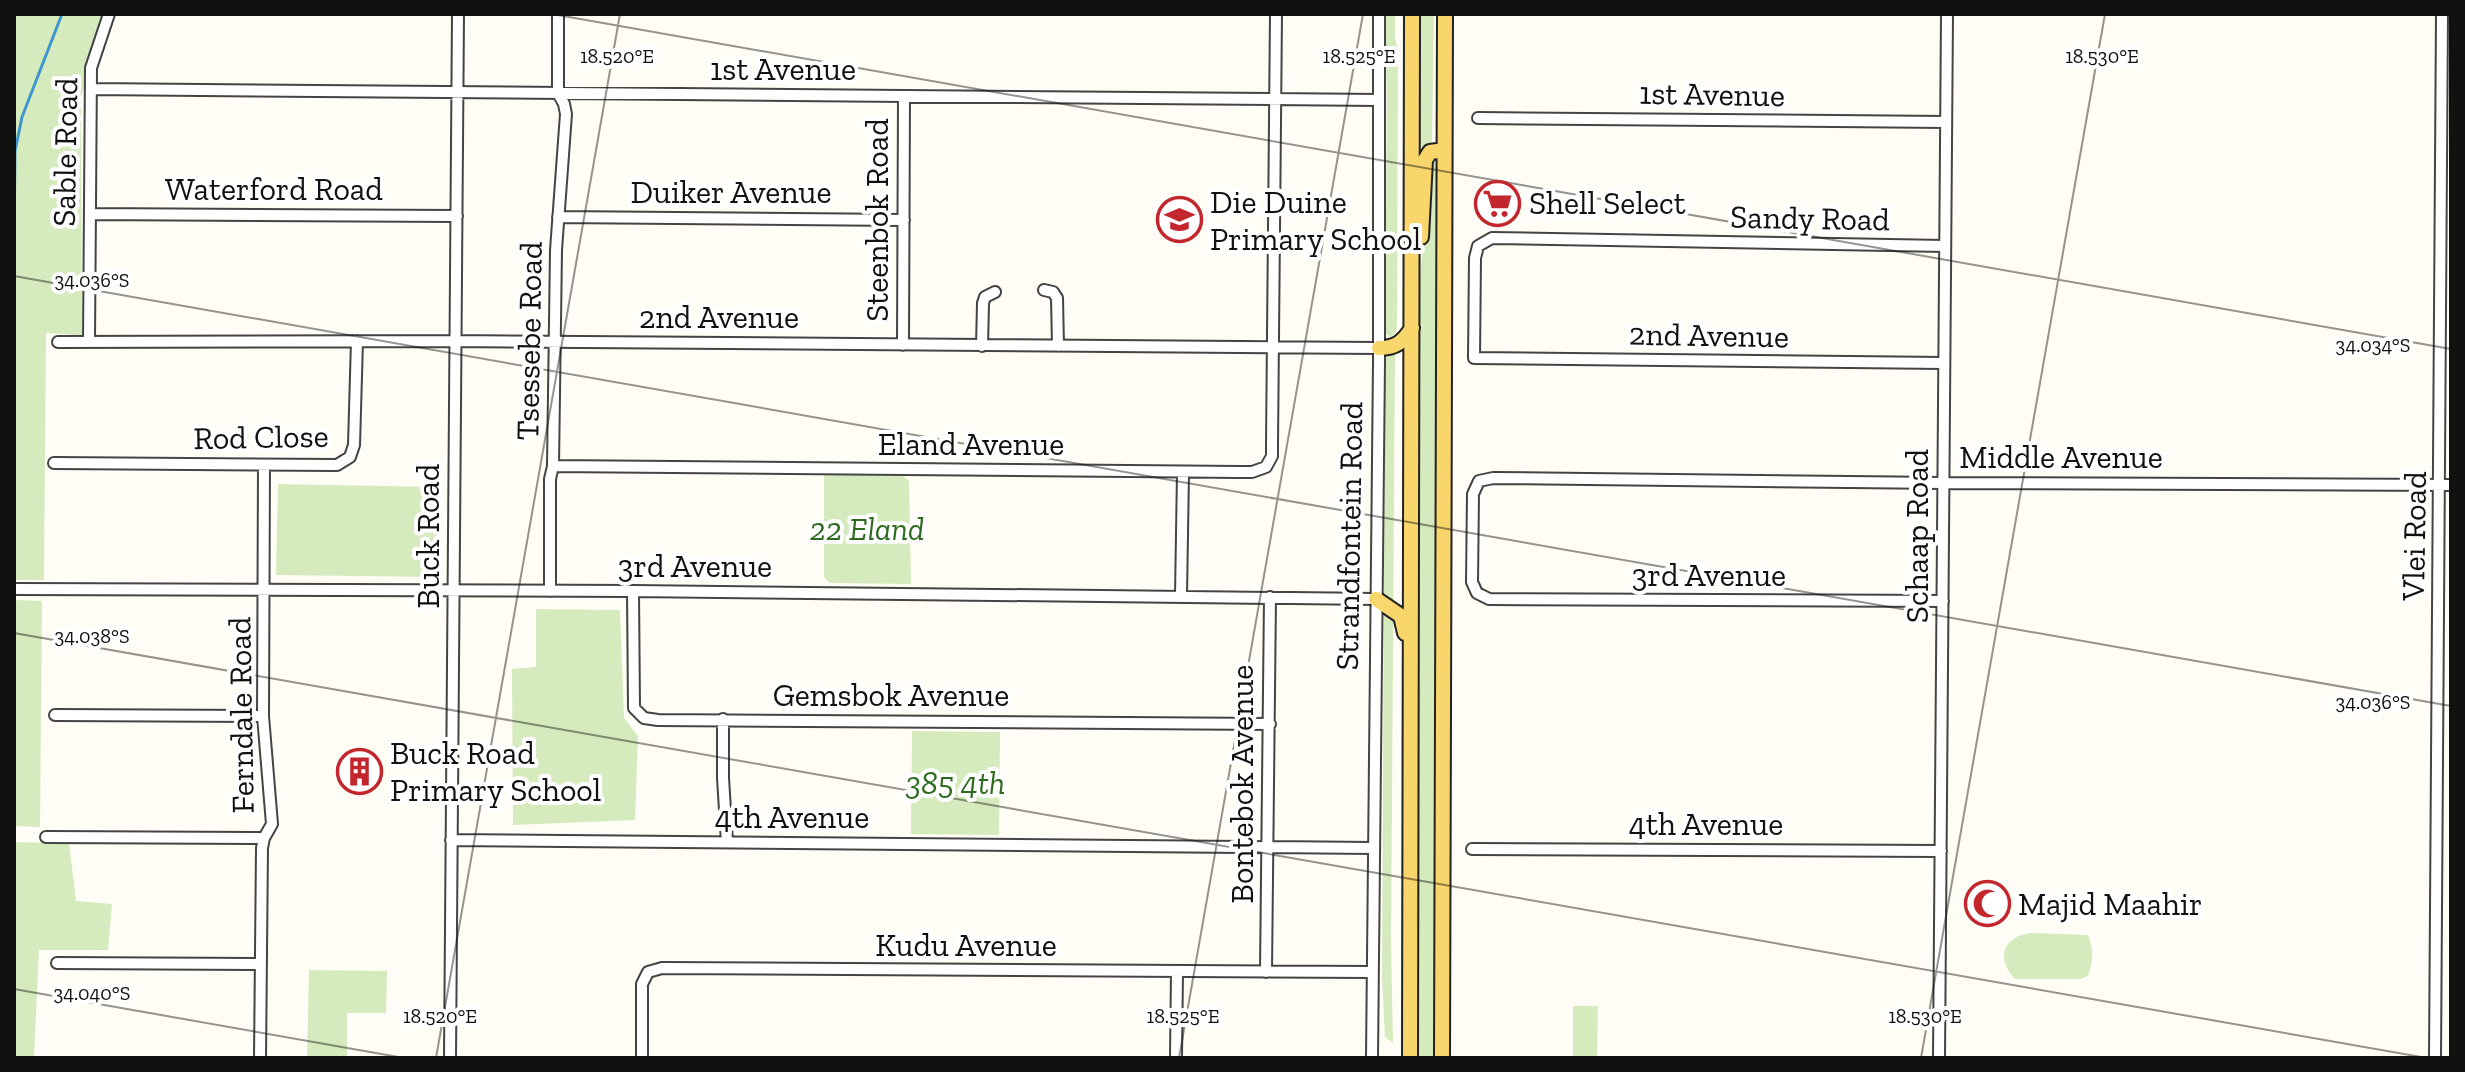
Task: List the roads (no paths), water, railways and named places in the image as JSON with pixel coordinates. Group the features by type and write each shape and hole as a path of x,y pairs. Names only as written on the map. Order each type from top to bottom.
{"main road":[{"name":"Strandfontein Road","path":"1410,1058 1412,14"},
{"path":"1442,1058 1445,14"},
{"path":"1412,309 1425,160 1430,152 1444,150"},
{"path":"1379,348 1397,345 1412,328"},
{"path":"1376,599 1401,616 1411,657"}],"street":[{"name":"Sable Road","path":"89,341 92,61 109,14"},
{"name":"Buck Road","path":"450,1058 458,14"},
{"name":"Tsessebe Road","path":"550,591 558,217 566,114 558,93 558,14"},
{"path":"1274,347 1276,14"},
{"name":"Strandfontein Road","path":"1372,1058 1379,14"},
{"name":"Schaap Road","path":"1939,1058 1947,14"},
{"name":"Vlei Road","path":"2435,1058 2445,485 2442,14"},
{"name":"1st Avenue","path":"91,89 1379,100"},
{"name":"Steenbok Road","path":"903,345 904,96"},
{"name":"1st Avenue","path":"1478,118 1946,122"},
{"name":"Waterford Road","path":"91,214 457,216"},
{"name":"Duiker Avenue","path":"558,217 904,220"},
{"name":"Sandy Road","path":"1474,358 1475,258 1478,246 1486,240 1945,246"},
{"path":"1044,290 1053,292 1057,298 1058,346"},
{"path":"982,346 983,303 985,297 995,292"},
{"name":"Rod Close","path":"54,463 337,465 350,457 355,431 357,341"},
{"name":"2nd Avenue","path":"58,342 456,341 1379,348"},
{"name":"Eland Avenue","path":"553,466 1260,471 1270,463 1274,347"},
{"name":"2nd Avenue","path":"1474,358 1944,363"},
{"name":"Ferndale Road","path":"260,1058 262,848 272,824 263,716 264,465"},
{"path":"1181,596 1183,472"},
{"name":"Middle Avenue","path":"1477,593 1472,573 1473,494 1479,481 1493,478 2445,485"},
{"name":"3rd Avenue","path":"14,589 633,591 1376,599"},
{"name":"Gemsbok Avenue","path":"633,591 633,702 636,712 644,718 1270,724"},
{"name":"3rd Avenue","path":"1477,593 1496,600 1943,601"},
{"name":"Bontebok Avenue","path":"1266,972 1270,597"},
{"path":"55,715 263,716"},
{"path":"723,719 727,842"},
{"path":"46,837 264,838"},
{"name":"4th Avenue","path":"451,840 1372,848"},
{"name":"4th Avenue","path":"1472,849 1941,851"},
{"path":"57,963 261,964"},
{"name":"Kudu Avenue","path":"642,1058 642,984 648,972 655,969 1372,972"},
{"path":"1176,1058 1177,972"}],"waterway":[{"path":"14,240 15,151 22,117 62,14"}],"place":[{"name":"Shell Select","path":"1498,203"},
{"name":"Die Duine Primary School","path":"1179,220"},
{"name":"Buck Road Primary School","path":"359,771"},
{"name":"Majid Maahir","path":"1987,904"}],"park label":[{"name":"22 Eland","path":"867,529"},
{"name":"385 4th","path":"955,783"}]}
